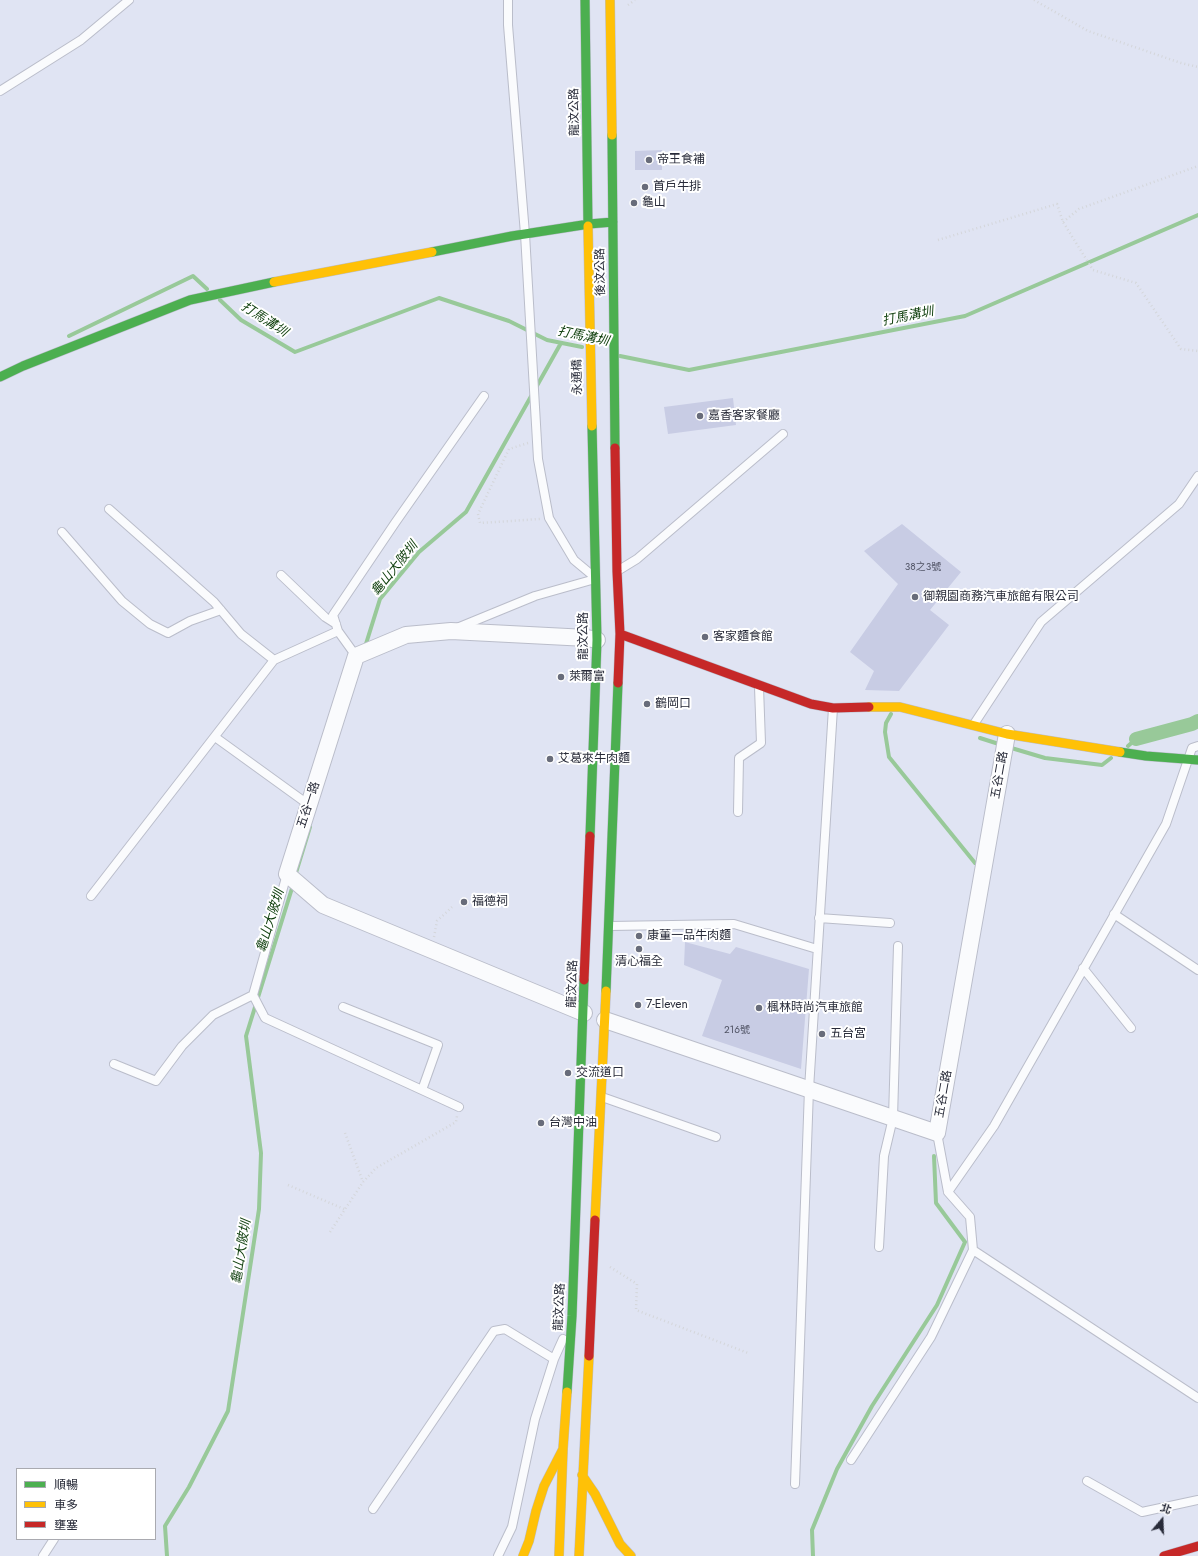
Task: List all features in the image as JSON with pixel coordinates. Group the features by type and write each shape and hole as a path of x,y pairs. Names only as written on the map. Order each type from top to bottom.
{"main road":[{"name":"龍汶公路","path":"585,0 589,224"},
{"path":"0,377 23,366 190,300 264,284 525,234 612,222 610,0"},
{"name":"後汶公路","path":"612,222 615,413"},
{"name":"後汶公路","path":"589,224 589,318"},
{"name":"永通橋","path":"589,318 591,412"},
{"name":"龍汶公路","path":"579,1556 605,1020 608,926 609,637 606,575 591,412"},
{"name":"龍汶公路","path":"559,1556 563,1449 572,1316 584,1013 609,637 606,575 615,413"},
{"path":"609,637 811,704 834,708 900,707 973,726 1006,738 1146,756 1193,760"},
{"path":"523,1556 530,1541 536,1511 544,1486 563,1449"},
{"path":"582,1475 595,1494 620,1544 631,1556"},
{"path":"1164,1556 1198,1546"}],"street":[{"path":"356,656 406,635 450,630 587,638 609,637"},
{"name":"五谷一路","path":"288,874 356,656"},
{"name":"五谷二路","path":"605,1020 937,1133 1006,738"},
{"path":"288,874 322,905 584,1013"}],"lane":[{"path":"0,91 81,40 129,0"},
{"path":"508,0 525,234 538,459 548,518 574,560 606,575"},
{"path":"337,628 333,615 484,396"},
{"path":"450,630 535,596 606,575 638,558 783,434"},
{"path":"973,726 1041,622 1178,504 1198,476"},
{"path":"109,509 214,602 241,634 274,660"},
{"path":"62,532 122,601 150,624 168,633 190,621 221,610"},
{"path":"281,575 337,628 356,656"},
{"path":"91,896 274,660 337,628"},
{"path":"738,812 739,758 761,743 759,686"},
{"path":"795,1484 809,1089 819,918 834,708"},
{"path":"215,737 309,805"},
{"path":"948,1192 994,1126 1166,824 1193,760 1192,748 1198,746"},
{"path":"288,874 253,996 265,1018 459,1107"},
{"path":"1114,914 1198,970"},
{"path":"819,918 890,924"},
{"path":"608,926 734,924 818,949"},
{"path":"879,1248 884,1156 893,1118 898,946"},
{"path":"1083,968 1131,1028"},
{"path":"114,1064 156,1081 182,1046 213,1015 253,996"},
{"path":"343,1007 438,1045 422,1090"},
{"path":"601,1097 716,1137"},
{"path":"851,1460 931,1337 973,1250 970,1217 948,1192 937,1133"},
{"path":"973,1250 1196,1393"},
{"path":"498,1556 512,1527 535,1418 554,1359 572,1316"},
{"path":"373,1509 494,1331 505,1329 554,1359"},
{"path":"1086,1482 1142,1512 1198,1500"},
{"path":"43,1556 53,1540"}],"path":[{"path":"1034,0 1088,32 1181,63 1198,67"},
{"path":"1063,222 1079,210 1198,166"},
{"path":"938,240 1057,204 1063,222 1092,270 1136,283 1181,349 1198,351"},
{"path":"538,440 510,449 478,514 480,523 548,518"},
{"path":"434,951 434,932 437,922 452,907"},
{"path":"330,1232 362,1182 376,1168 456,1122 459,1107"},
{"path":"345,1133 362,1182"},
{"path":"288,1186 344,1210"},
{"path":"593,1257 637,1284 636,1310 748,1353"}],"building":[{"name":"帝王食補","path":"662,150 662,170 635,170 635,151"},
{"name":"嘉香客家餐廳","path":"733,398 736,425 668,434 664,407"},
{"name":"御親園商務汽車旅館有限公司","path":"902,524 961,572 930,610 949,625 899,691 865,690 874,671 850,652 898,584 864,551"},
{"name":"楓林時尚汽車旅館","path":"685,942 730,954 736,947 809,969 801,1069 702,1036 722,980 684,965"}],"waterway":[{"name":"打馬溝圳","path":"620,356 689,370 965,316 1198,215"},
{"name":"打馬溝圳","path":"69,336 193,276 207,289"},
{"name":"打馬溝圳","path":"220,300 241,320 295,352 439,298 509,321 547,340 582,347"},
{"name":"龜山大陂圳","path":"365,647 380,599 419,552 466,512 561,343"},
{"path":"891,714 886,723 885,732 889,757 975,863"},
{"path":"1136,739 1192,724 1198,721"},
{"path":"980,738 1002,745"},
{"path":"1128,746 1136,739"},
{"path":"1008,747 1045,758 1102,765 1111,758"},
{"name":"龜山大陂圳","path":"295,876 310,827"},
{"name":"龜山大陂圳","path":"167,1556 165,1526 189,1487 228,1411 259,1209 261,1153 246,1036 293,885"},
{"path":"813,1556 812,1530 837,1469 872,1406 937,1305 965,1242 936,1203 934,1156"}],"traffic: fast":[{"path":"585,0 588,226"},
{"path":"612,135 615,448"},
{"path":"432,252 512,236 589,224 613,222"},
{"path":"0,377 23,366 190,300 274,282"},
{"path":"590,836 597,640 592,426"},
{"path":"606,991 618,683"},
{"path":"1120,752 1146,756 1198,760"},
{"path":"567,1392 572,1316 584,980"}],"traffic: slow":[{"path":"610,0 612,135"},
{"path":"588,226 592,426"},
{"path":"274,282 432,252"},
{"path":"869,707 900,707 1007,734 1120,752"},
{"path":"595,1220 606,991"},
{"path":"579,1556 589,1356"},
{"path":"559,1556 563,1449 567,1392"},
{"path":"523,1556 529,1541 544,1486 563,1449"},
{"path":"582,1475 595,1494 620,1544 631,1556"}],"traffic: jam":[{"path":"615,448 617,571 620,634 618,683"},
{"path":"620,634 811,704 833,708 869,707"},
{"path":"584,980 590,836"},
{"path":"589,1356 595,1220"},
{"path":"1164,1556 1198,1546"}],"place":[{"name":"帝王食補","path":"649,160"},
{"name":"首戶牛排","path":"645,187"},
{"name":"龜山","path":"634,203"},
{"name":"嘉香客家餐廳","path":"700,416"},
{"name":"御親園商務汽車旅館有限公司","path":"915,597"},
{"name":"客家麵食館","path":"705,637"},
{"name":"萊爾富","path":"561,677"},
{"name":"鶴岡口","path":"647,704"},
{"name":"艾葛來牛肉麵","path":"550,759"},
{"name":"福德祠","path":"464,902"},
{"name":"康董一品牛肉麵","path":"639,936"},
{"name":"清心福全","path":"639,949"},
{"name":"7-Eleven","path":"638,1005"},
{"name":"楓林時尚汽車旅館","path":"759,1008"},
{"name":"五台宮","path":"822,1034"},
{"name":"交流道口","path":"568,1073"},
{"name":"台灣中油","path":"541,1123"}]}
